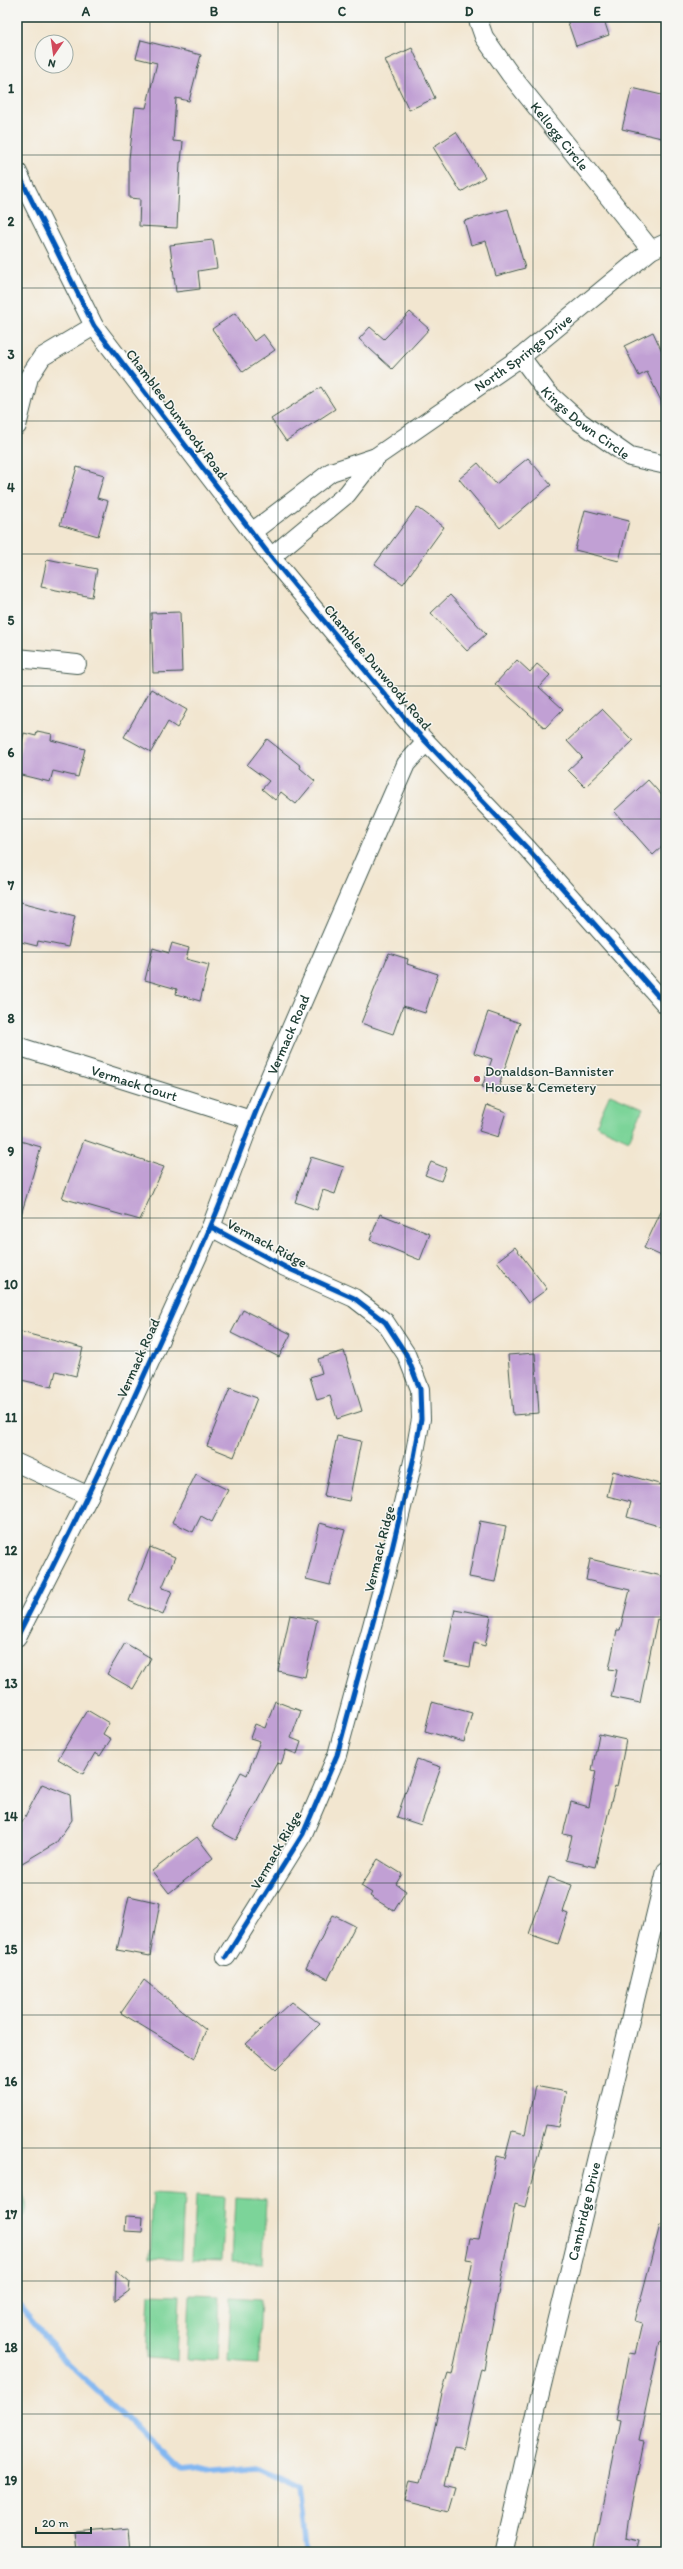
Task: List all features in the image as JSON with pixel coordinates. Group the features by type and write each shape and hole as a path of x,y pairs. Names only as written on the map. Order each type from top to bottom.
{"street":[{"name":"Kellogg Circle","path":"477,17 484,37 510,74 658,247"},
{"name":"Chamblee Dunwoody Road","path":"17,170 94,326 271,557 344,647 426,742 527,848 666,1005"},
{"name":"North Springs Drive","path":"252,532 331,472 376,457 521,357 658,247"},
{"path":"17,426 29,377 42,357 94,326"},
{"name":"Kings Down Circle","path":"521,357 547,392 580,422 630,457 666,465"},
{"name":"North Springs Drive","path":"271,557 348,494 376,457"},
{"path":"17,658 77,664"},
{"name":"Vermack Road","path":"17,1637 89,1496 211,1226 251,1120 406,764 426,742"},
{"name":"Vermack Court","path":"17,1046 251,1120"},
{"name":"Vermack Ridge","path":"211,1226 285,1267 360,1303 385,1322 406,1354 420,1390 421,1419 414,1457 386,1574 337,1755 303,1834 226,1957"},
{"path":"17,1463 89,1496"},
{"name":"Cambridge Drive","path":"504,2552 534,2418 666,1870"}],"green space":[{"path":"610,1094 643,1108 629,1140 596,1125"},
{"path":"17,2185 23,2195 27,2209 22,2217 17,2220"},
{"path":"153,2193 184,2195 181,2260 150,2258"},
{"path":"195,2195 225,2197 222,2261 192,2260"},
{"path":"235,2197 266,2199 263,2263 232,2262"},
{"path":"149,2294 180,2295 177,2360 146,2358"},
{"path":"190,2295 220,2296 217,2361 187,2359"},
{"path":"231,2297 261,2299 258,2364 228,2362"}],"building":[{"path":"566,17 603,17 609,35 576,46"},
{"path":"141,40 201,55 189,101 176,98 173,141 183,142 180,162 177,228 139,226 140,199 129,198 129,159 135,107 146,108 157,63 136,58"},
{"path":"412,48 435,98 409,110 385,60"},
{"path":"632,88 666,96 666,139 622,129"},
{"path":"456,132 485,177 461,192 433,147"},
{"path":"508,209 525,268 496,276 486,241 471,245 464,221"},
{"path":"213,240 217,268 198,271 200,289 176,292 170,245"},
{"path":"410,312 429,329 392,369 359,339 370,327 384,339"},
{"path":"235,313 254,341 263,334 275,350 243,372 212,329"},
{"path":"653,332 666,360 666,411 647,372 639,376 624,346"},
{"path":"321,387 335,409 286,441 271,419"},
{"path":"528,458 551,485 500,528 459,479 478,463 496,484"},
{"path":"77,467 104,475 97,498 108,501 98,536 60,525"},
{"path":"417,507 444,527 403,584 375,564"},
{"path":"585,510 629,521 619,561 575,550"},
{"path":"47,559 97,569 92,597 41,587"},
{"path":"450,595 486,634 467,651 431,613"},
{"path":"180,612 182,672 153,673 151,613"},
{"path":"517,660 530,672 537,664 550,675 539,687 563,709 545,728 495,684"},
{"path":"151,689 187,710 177,728 168,722 151,752 124,737"},
{"path":"602,709 633,741 585,787 568,770 582,757 567,741"},
{"path":"37,731 52,734 51,740 85,749 78,777 53,771 50,782 17,774 17,762 24,733 36,736"},
{"path":"267,739 301,766 300,768 315,781 296,804 281,792 275,800 262,789 269,781 247,765"},
{"path":"648,780 666,800 666,843 653,855 614,811"},
{"path":"17,901 75,916 68,947 38,941 37,946 17,941"},
{"path":"172,943 189,948 186,959 209,965 200,1001 176,994 177,989 145,980 153,948 169,953"},
{"path":"389,953 408,959 407,964 438,974 425,1013 403,1006 393,1034 361,1023"},
{"path":"488,1012 520,1023 497,1092 482,1087 492,1059 474,1053"},
{"path":"487,1105 506,1112 498,1137 479,1131"},
{"path":"17,1140 41,1147 21,1215 17,1215"},
{"path":"84,1140 164,1167 140,1220 62,1198"},
{"path":"311,1157 344,1167 335,1194 323,1190 317,1210 295,1202"},
{"path":"431,1162 446,1168 441,1181 425,1175"},
{"path":"666,1201 666,1258 644,1248"},
{"path":"380,1214 430,1234 420,1260 370,1240"},
{"path":"515,1247 547,1289 528,1303 497,1261"},
{"path":"243,1310 291,1334 279,1357 231,1333"},
{"path":"17,1331 83,1348 76,1376 56,1371 52,1387 17,1379"},
{"path":"344,1351 362,1411 337,1419 330,1396 317,1400 310,1377 322,1373 318,1359"},
{"path":"535,1353 539,1413 513,1415 508,1355"},
{"path":"230,1388 257,1398 234,1457 207,1446"},
{"path":"337,1436 361,1441 349,1501 324,1496"},
{"path":"613,1471 666,1486 666,1528 627,1517 631,1502 607,1496"},
{"path":"196,1474 228,1490 212,1522 201,1516 193,1532 172,1522"},
{"path":"480,1521 506,1526 495,1582 469,1577"},
{"path":"320,1523 345,1530 330,1585 306,1579"},
{"path":"150,1547 175,1557 162,1588 172,1591 163,1615 129,1601"},
{"path":"590,1559 666,1577 666,1599 661,1620 657,1619 640,1703 611,1697 617,1670 609,1669 617,1630 620,1630 630,1590 586,1580"},
{"path":"455,1609 491,1616 485,1646 474,1643 470,1667 444,1662"},
{"path":"290,1615 317,1620 305,1677 278,1671"},
{"path":"125,1643 151,1658 133,1689 107,1674"},
{"path":"275,1701 301,1711 291,1738 301,1742 297,1754 286,1750 281,1764 277,1763 236,1840 212,1827 241,1772 247,1775 260,1741 250,1738 255,1724 265,1728"},
{"path":"432,1702 472,1713 464,1742 425,1731"},
{"path":"87,1710 109,1723 103,1734 111,1739 100,1756 95,1753 83,1774 58,1759"},
{"path":"599,1734 626,1740 617,1787 615,1786 595,1867 566,1860 572,1836 563,1834 571,1802 589,1807 596,1771 592,1770"},
{"path":"417,1759 441,1767 421,1825 397,1817"},
{"path":"42,1784 70,1795 72,1820 56,1843 17,1866 17,1832"},
{"path":"197,1837 213,1858 169,1893 152,1871"},
{"path":"378,1859 402,1874 396,1884 406,1891 394,1911 370,1896 372,1893 361,1886"},
{"path":"549,1877 572,1885 563,1912 568,1914 558,1944 529,1934"},
{"path":"129,1896 160,1903 150,1956 117,1950"},
{"path":"333,1915 355,1926 328,1979 306,1968"},
{"path":"144,1980 206,2030 195,2058 121,2013"},
{"path":"291,2002 320,2024 276,2069 246,2044"},
{"path":"535,2086 566,2092 559,2127 546,2125 525,2207 515,2204 484,2369 481,2368 463,2449 454,2447 444,2485 456,2488 449,2512 405,2501 410,2480 420,2482 430,2450 442,2393 448,2374 452,2375 472,2280 469,2280 473,2260 466,2259 470,2238 479,2239 497,2156 505,2158 512,2131 525,2134"},
{"path":"126,2216 143,2217 142,2232 125,2231"},
{"path":"660,2225 666,2226 666,2330 663,2343 660,2342 639,2440 644,2441 626,2537 639,2540 636,2552 594,2552 620,2420 616,2419 629,2353 635,2354 642,2323 635,2321"},
{"path":"116,2270 130,2282 129,2291 115,2301"},
{"path":"128,2527 130,2552 78,2552 76,2532"}],"waterway":[{"path":"17,2303 66,2362 183,2472 256,2465 298,2485 305,2552"}],"cycle path":[{"path":"17,171 94,326 271,557 412,727 527,848 666,1005"},
{"path":"17,1637 93,1485 164,1331 218,1210 268,1083"},
{"path":"211,1227 285,1267 354,1298 385,1322 406,1354 420,1389 421,1419 414,1457 386,1574 337,1755 303,1834 226,1957"}],"place":[{"name":"Donaldson-Bannister House & Cemetery","path":"477,1079"}]}
